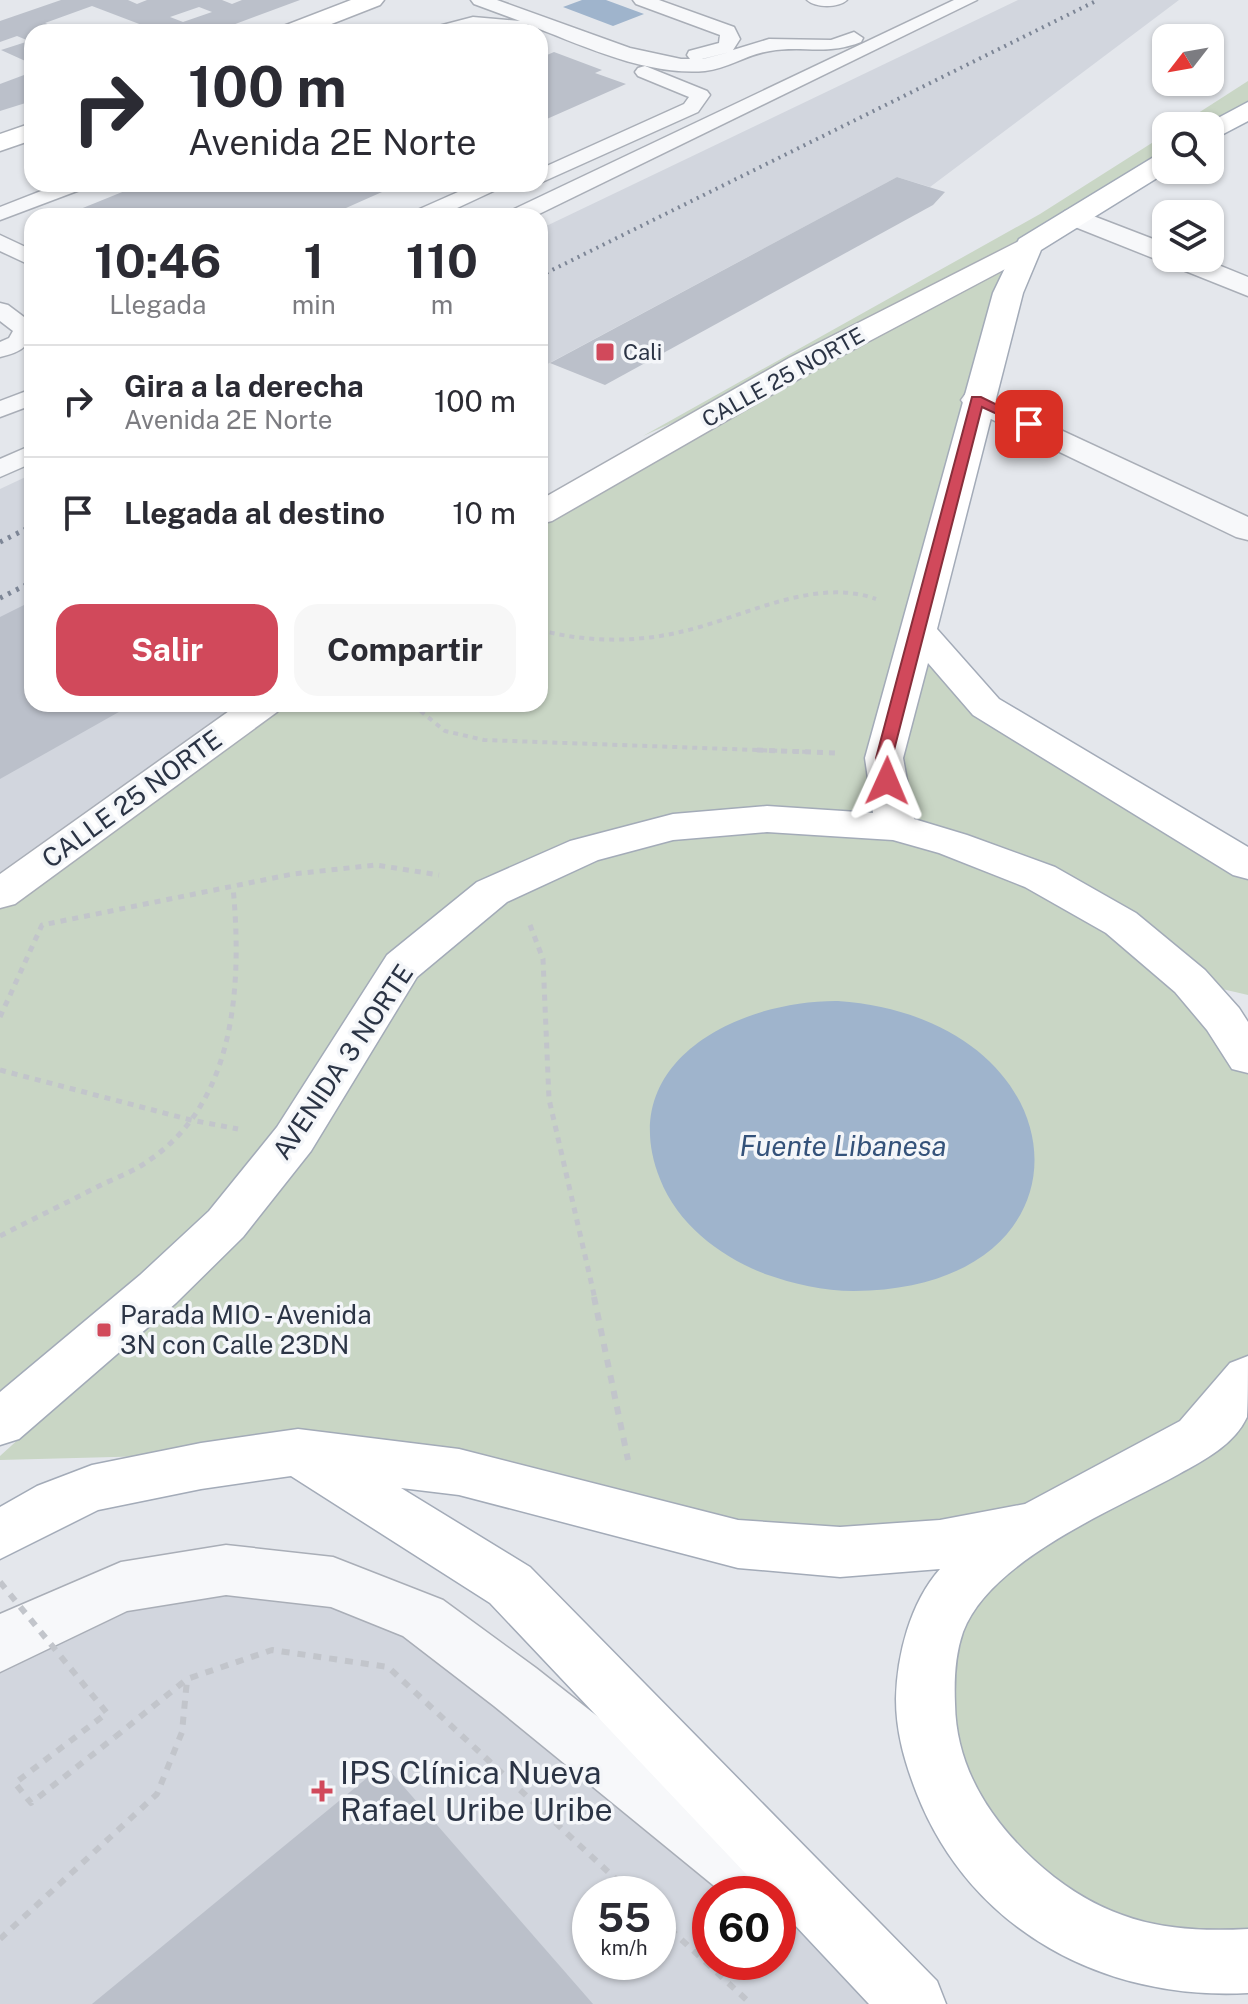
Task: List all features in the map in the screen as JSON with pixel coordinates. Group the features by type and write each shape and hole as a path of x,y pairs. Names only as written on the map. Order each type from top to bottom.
{"main road":[{"path":"310,24 372,0"},
{"path":"1224,125 1248,110"},
{"path":"0,143 24,134"},
{"name":"CALLE 25 NORTE","path":"548,509 800,365 1029,245 1152,170"},
{"path":"895,827 884,758 998,321 1029,245"},
{"path":"919,631 986,707 1248,865"},
{"name":"CALLE 25 NORTE","path":"0,894 253,712"},
{"name":"AVENIDA 3 NORTE","path":"0,1423 158,1289 226,1224 294,1139 402,966 492,892 584,850 673,827 767,819 895,827 953,844 1040,877 1121,923 1190,981 1223,1019 1248,1057"},
{"path":"1190,981 1248,995"},
{"path":"1248,1378 1199,1437 1003,1542 977,1564 955,1590 937,1620 924,1690 925,1728 936,1767 952,1805 976,1842 1005,1876 1041,1906 1080,1931 1124,1949 1167,1960 1212,1964 1248,1961"},
{"path":"298,1452 510,1585 912,2004"},
{"path":"0,1535 56,1503 92,1488 201,1466 298,1452 459,1472 738,1544 840,1552 940,1544 1034,1526"}],"street":[{"path":"1075,217 1152,248"},
{"path":"1211,272 1248,287"},
{"path":"977,400 1248,530"},
{"path":"0,1646 12,1636 121,1587 226,1570 333,1582 423,1618 515,1687 751,1876"},
{"path":"796,1912 912,2004"}],"lane":[{"path":"480,0 642,57 668,64 702,65 726,61 769,45 817,48 841,44 938,0"},
{"path":"514,0 671,55 712,53 726,47 731,39 727,31 714,24 642,0"},
{"path":"816,0 838,0"},
{"path":"535,208 968,0"},
{"path":"469,24 494,24"},
{"path":"548,35 700,95 691,108 548,173"},
{"path":"548,158 670,103 679,92 675,83"},
{"path":"0,206 35,192"},
{"path":"0,214 57,192"},
{"path":"445,208 488,192"},
{"path":"468,208 494,192"},
{"path":"0,242 24,255"},
{"path":"0,310 24,328"},
{"path":"0,350 19,342 24,331"},
{"path":"0,410 24,400"},
{"path":"0,425 24,414"},
{"path":"0,469 24,457"}],"path":[{"path":"548,631 607,640 665,636 741,613 844,592 867,592 919,631"},
{"path":"422,712 445,731 484,740 840,753 884,758"},
{"path":"0,1017 42,925 293,874 376,865 446,876 492,892 533,927 543,959 549,1099 590,1275 640,1519"},
{"path":"0,1236 152,1159 191,1120 219,1069 235,1007 239,931 233,887"},
{"path":"0,1070 191,1120 294,1139"},
{"path":"0,1582 107,1713 15,1783 31,1803 187,1679 272,1650 388,1667 613,1876"},
{"path":"0,1939 157,1794 182,1732 187,1679"},
{"path":"676,1935 751,2004"}],"shaded area":[{"path":"1018,0 1179,0 930,187 897,177 548,364 548,225"},
{"path":"24,478 24,712 253,712 0,894 0,489"},
{"name":"IPS Clínica Nueva Rafael Uribe Uribe","path":"333,1582 748,1876 692,1876 692,1980 796,1980 796,1912 910,2004 0,2004 0,1646 121,1587"}],"green space":[{"path":"1248,81 1248,110 1224,120 1224,112 1200,112"},
{"path":"1152,143 1152,170 1029,246 919,631 986,707 1248,865 1248,995 1192,982 1248,1057 1248,1961 1080,1931 925,1728 977,1564 840,1552 298,1452 0,1460 0,1456 90,1374 0,1423 0,894 253,712 548,712 548,509 788,371 643,436 1040,214"}],"water":[{"path":"582,0 606,0 644,14 613,26 563,7"},
{"name":"Fuente Libanesa","path":"838,1001 920,1019 981,1054 1019,1100 1034,1152 1026,1203 994,1247 936,1279 854,1291 809,1286 765,1274 717,1249 703,1237 678,1211 660,1179 650,1137 654,1101 670,1071 695,1045 726,1026 762,1012 800,1004"}],"building":[{"path":"61,0 128,0 137,4 147,0 222,0 232,4 242,0 300,0 236,24 139,24 92,6 45,23 48,24 24,24 24,39 17,36 0,42 0,21","holes":["199,7 212,12 183,22 170,17"]},
{"path":"24,43 24,60 1,50"},
{"path":"554,52 602,70 595,73 626,84 548,118 548,55"},
{"path":"24,75 24,104 0,111 0,84"},
{"path":"897,177 945,192 933,205 605,385 550,363"},
{"path":"122,192 382,192 346,208 83,208"},
{"path":"24,605 24,712 119,712 0,779 0,617"},
{"path":"384,1764 593,2004 92,2004"}],"railway":[{"path":"548,272 1098,0"},
{"path":"0,542 24,530"},
{"path":"0,598 24,586"}],"place":[{"name":"Cali","path":"605,352"},
{"name":"Parada MIO - Avenida 3N con Calle 23DN","path":"104,1330"},
{"name":"IPS Clínica Nueva Rafael Uribe Uribe","path":"322,1791"}],"route":[{"path":"887,781 884,758 977,400 1029,424"}]}
